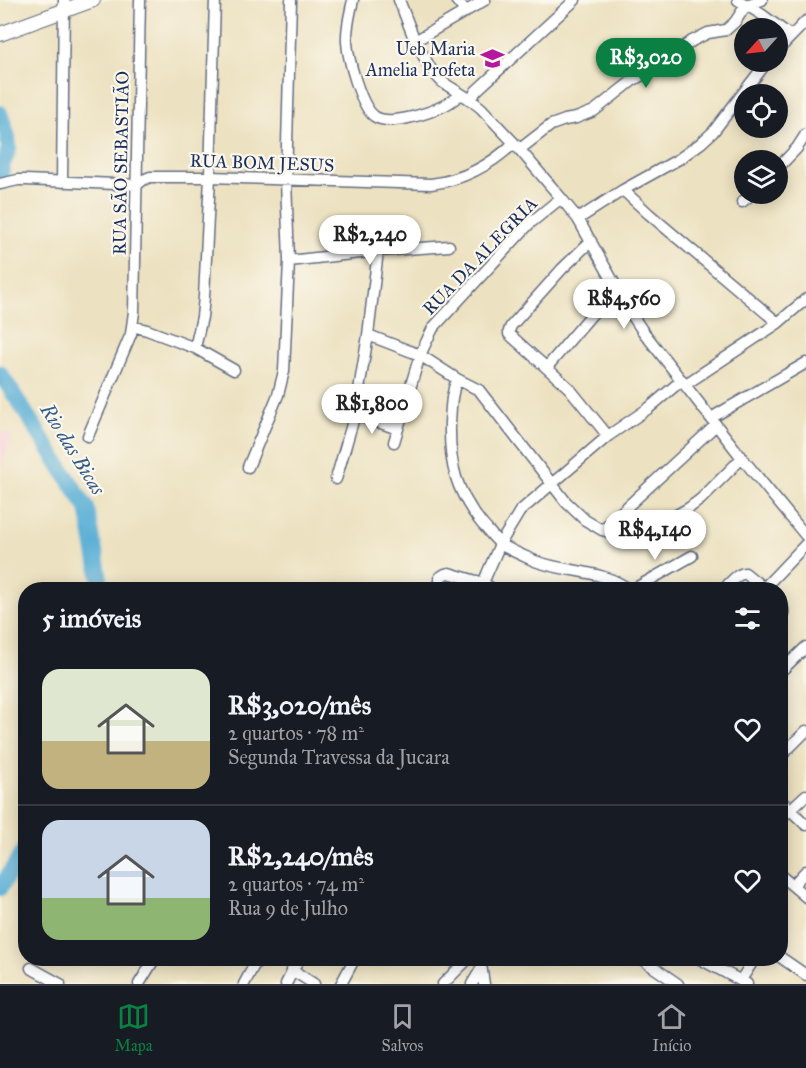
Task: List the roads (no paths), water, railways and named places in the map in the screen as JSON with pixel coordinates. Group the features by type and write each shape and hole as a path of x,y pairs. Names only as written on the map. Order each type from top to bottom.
{"main road":[{"path":"0,34 64,5 93,0"}],"street":[{"name":"RUA SÃO SEBASTIÃO","path":"88,436 128,341 135,303 140,0"},
{"path":"195,348 204,297 215,0"},
{"path":"248,467 281,384 285,360 289,261 286,180 291,0"},
{"path":"353,0 347,42 350,63 368,109 374,116 394,121 414,117 476,91 575,0"},
{"path":"399,0 415,40 432,71 442,82 466,97 517,146 578,219 642,330 806,536"},
{"path":"456,0 466,12"},
{"path":"415,40 485,0"},
{"path":"742,2 762,0"},
{"path":"742,2 791,36"},
{"name":"RUA BOM JESUS","path":"5,183 26,180 137,185 150,177 431,184 449,181 474,172 551,125 594,111 632,81 663,63 693,41 708,33 726,30 735,22 742,2"},
{"path":"62,182 64,5"},
{"path":"788,39 806,21"},
{"path":"578,219 702,143 759,72"},
{"path":"788,157 806,134"},
{"path":"623,190 778,323"},
{"name":"RUA DA ALEGRIA","path":"394,442 420,355 433,328 530,224 561,198"},
{"path":"591,241 562,269 508,331 569,388 608,436"},
{"path":"289,261 449,246"},
{"path":"336,479 355,414 368,335 378,251"},
{"path":"547,367 616,286"},
{"path":"483,582 500,544 520,511 551,483 608,436 684,382 778,323 806,299"},
{"path":"132,326 195,348 234,370"},
{"path":"368,335 420,355 484,394 566,502 585,520 602,530 622,536 638,534 653,528 695,503 742,458"},
{"path":"602,530 714,422 806,363"},
{"path":"457,379 452,390 450,409 451,460 457,483 477,517 500,544 538,562 566,570 608,577 620,582"},
{"path":"355,414 398,429"},
{"path":"771,582 806,544"},
{"path":"645,582 692,556"},
{"path":"440,582 440,577 450,573 480,582"},
{"path":"731,582 737,576 745,573 756,582"},
{"path":"788,664 806,647"},
{"path":"788,749 806,731"},
{"path":"806,795 790,809 806,825"},
{"path":"793,885 806,871"},
{"path":"788,881 806,897"},
{"path":"788,963 806,975"},
{"path":"139,984 150,966"},
{"path":"244,984 254,966"},
{"path":"285,984 294,966"},
{"path":"341,984 351,966"},
{"path":"443,984 457,966"},
{"path":"472,984 480,966"},
{"path":"481,966 484,984"},
{"path":"652,966 678,984"},
{"path":"713,966 744,982 750,966"},
{"path":"31,968 60,984"},
{"path":"292,970 314,984"}],"waterway":[{"name":"Rio das Bicas","path":"0,113 8,137 9,149 2,166 0,182"},
{"name":"Rio das Bicas","path":"0,373 87,508 101,582"},
{"name":"Rio das Bicas","path":"0,888 18,860"}],"place":[{"name":"Ueb Maria Amelia Profeta","path":"493,59"}]}
